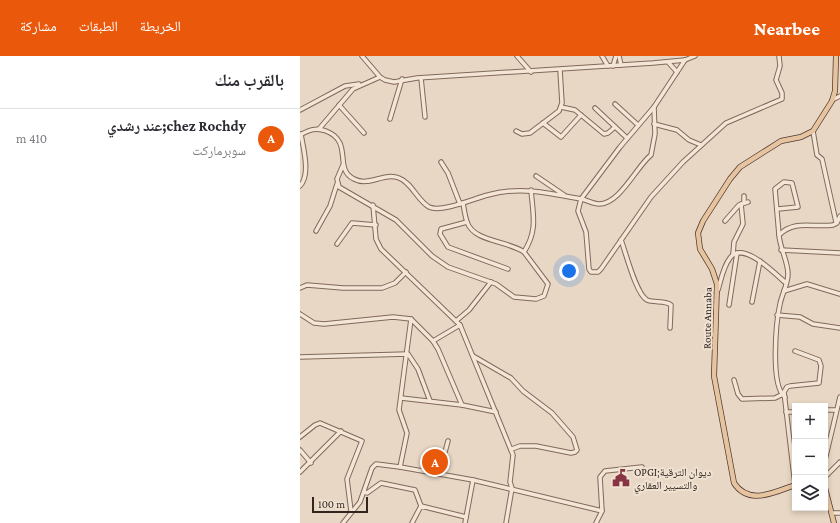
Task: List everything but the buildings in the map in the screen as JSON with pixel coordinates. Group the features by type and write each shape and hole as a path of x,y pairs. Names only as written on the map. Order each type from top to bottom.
{"main road":[{"path":"813,130 832,101 836,85 836,56"},
{"name":"Route Annaba","path":"792,486 757,497 742,492 734,483 714,376 718,291 715,276 702,254 698,233 703,221 740,167 781,141 801,137 813,130"},
{"path":"828,499 834,523"}],"street":[{"path":"362,56 380,77 394,82 402,79 531,72 668,62 685,60 696,56"},
{"path":"517,56 531,72"},
{"path":"602,56 608,66"},
{"path":"613,66 616,56"},
{"path":"619,56 621,65"},
{"path":"685,60 654,107 627,138 581,199 578,211 586,232 589,269 591,272 598,272 601,269 651,197 677,167 701,145 726,123 782,99 782,93 776,80 780,66 779,56"},
{"path":"668,62 677,72"},
{"path":"516,131 526,134 559,111 561,107 560,70"},
{"path":"300,110 345,86 362,83 380,77"},
{"path":"421,78 425,117"},
{"path":"390,119 402,79"},
{"path":"300,186 304,178 305,164 301,135 319,129 353,89 362,83"},
{"path":"832,101 840,96"},
{"path":"339,104 364,133"},
{"path":"615,104 638,125"},
{"path":"561,107 574,109 604,134 608,133 615,127"},
{"path":"343,165 353,179 360,181 371,181 391,177 399,178 431,208 461,203 500,192 531,190 600,204 609,201 616,196 630,181 644,160 651,155 654,141 654,107"},
{"path":"595,108 627,138"},
{"path":"543,123 561,137 581,115"},
{"path":"654,124 677,130 689,140 701,145"},
{"path":"316,230 330,206 338,184 339,172 343,165 344,155 338,138 332,133 319,129"},
{"path":"813,130 817,155 822,159 829,185 836,223"},
{"path":"338,184 345,191 396,220 439,262 459,272 492,282 514,297 536,299 544,296 548,288 547,281 524,252 514,246 480,237 475,234 467,222 461,203 448,173 441,162"},
{"path":"536,176 564,196"},
{"path":"778,209 798,207 792,183 784,182 775,189 781,250 788,273 778,315 775,343 777,376 786,412 794,475"},
{"path":"524,252 531,241 534,230 531,190"},
{"path":"729,305 735,254 734,242 743,224 744,196"},
{"path":"725,221 744,203"},
{"path":"372,205 378,244 460,325 512,449 514,459 510,482 512,488 506,523"},
{"path":"779,235 784,230 794,225 828,226 836,223 840,216"},
{"path":"467,222 441,229 440,234 446,245 508,269"},
{"path":"337,244 352,223 376,225"},
{"path":"621,240 641,294 652,301 668,303 671,305 670,328"},
{"path":"781,250 840,253"},
{"path":"718,291 725,266 735,254 744,253 760,261 786,283"},
{"path":"752,302 760,261"},
{"path":"300,288 307,285 343,288 382,288 395,283 406,272"},
{"path":"456,321 469,310 492,282"},
{"path":"784,291 807,284 840,294"},
{"path":"300,314 314,323 324,324 393,317 412,320 433,341 462,405"},
{"path":"778,315 800,317 813,324 840,328"},
{"path":"400,467 407,433 399,410 412,320"},
{"path":"433,341 460,325"},
{"path":"783,396 787,387 817,383 820,381 820,360 795,350"},
{"path":"300,358 408,354"},
{"path":"408,354 418,369 430,401"},
{"path":"473,356 515,380 523,391 552,413 573,437 577,446 575,452 571,453 526,445 512,449"},
{"path":"734,380 738,394 742,399 775,398 783,396"},
{"path":"828,446 840,397"},
{"path":"401,398 462,405 496,412"},
{"path":"828,410 836,410"},
{"path":"786,412 792,412"},
{"path":"300,438 315,425 320,423 359,439 363,443 347,479 351,511"},
{"path":"300,472 311,463 341,431"},
{"path":"439,474 448,441"},
{"path":"300,450 311,463"},
{"path":"827,475 840,462"},
{"path":"343,523 351,511 360,502 373,466 380,464 512,488 602,511"},
{"path":"596,523 602,511 600,477 603,473 642,467"},
{"path":"465,523 473,480"},
{"path":"364,492 367,493 381,483 415,490 421,506 412,523"},
{"path":"421,506 466,517"},
{"path":"832,513 840,513"}],"place":[{"name":"chez Rochdy;عند رشدي","path":"435,462"},
{"name":"OPGI;ديوان الترقية والتسيير العقاري","path":"621,478"}]}
